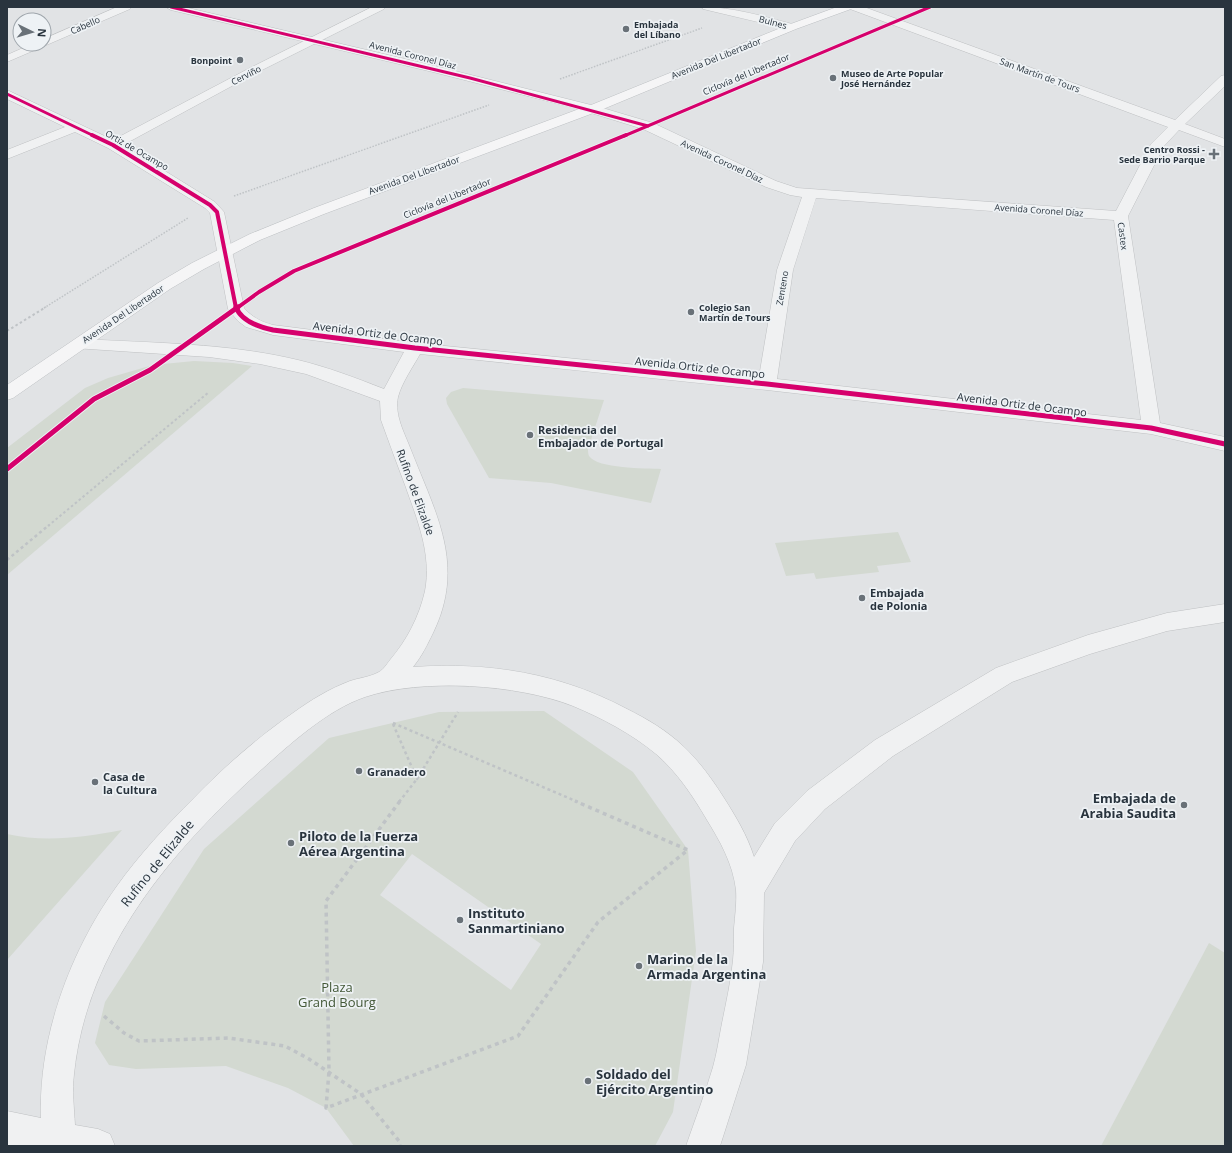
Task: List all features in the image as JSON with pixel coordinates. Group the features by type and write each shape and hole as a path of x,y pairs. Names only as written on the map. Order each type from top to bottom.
{"main road":[{"name":"Avenida Coronel Díaz","path":"171,7 435,69 592,109"},
{"name":"Avenida Del Libertador","path":"7,394 164,286 255,237 319,211 592,109 792,27 847,7"}],"street":[{"name":"Cabello","path":"52,39 126,7"},
{"name":"Cerviño","path":"114,145 250,72 380,7"},
{"name":"Bulnes","path":"707,7 742,14 792,27"},
{"name":"San Martín de Tours","path":"854,7 1225,143"},
{"name":"Cabello","path":"7,59 23,52"},
{"name":"Castex","path":"1151,428 1121,216 1158,144 1225,79"},
{"name":"Ortiz de Ocampo","path":"7,94 114,145 210,205"},
{"name":"Avenida Coronel Díaz","path":"592,109 648,126 753,176 780,187 810,194 1121,216"},
{"path":"7,155 75,127"},
{"name":"Zenteno","path":"767,384 785,270 810,194"},
{"path":"210,205 216,212 225,252"},
{"name":"Avenida Ortiz de Ocampo","path":"225,252 236,309 244,319 257,326 273,330 415,348 767,384 1151,428 1225,444"},
{"path":"80,344 216,353 280,362 324,373 389,398"},
{"name":"Rufino de Elizalde","path":"389,679 412,651 426,623 436,590 437,559 430,526 390,420 389,398 400,374 415,348"},
{"path":"703,1146 730,1065 748,962 750,890 785,832 816,800 884,748 1004,675 1088,645 1167,622 1225,613"},
{"name":"Rufino de Elizalde","path":"59,1138 57,1100 58,1076 67,1028 84,978 97,948 121,904 164,850 235,776 269,746 300,722 357,688 389,679 444,676 478,678 544,687 577,696 621,718 644,731 682,762 711,800 733,837 750,890"},
{"path":"7,1128 98,1146"}],"path":[{"path":"557,80 742,14"},
{"path":"7,331 210,205 495,102"},
{"path":"7,560 208,392"},
{"path":"417,779 392,723 439,743 688,850 598,922 518,1036 326,1108 329,1071 326,901 417,779 439,743 458,712"},
{"path":"102,1014 124,1033 139,1040 228,1038 285,1046 309,1058 361,1094 399,1141 400,1146"}],"green space":[{"path":"194,361 233,363 252,366 7,575 7,448 85,388 108,378 153,365"},
{"path":"463,388 604,400 588,449 589,456 594,460 612,466 661,469 651,503 551,483 489,478 447,404 446,398 451,392"},
{"path":"898,532 911,562 877,566 879,572 816,579 814,573 786,576 775,543"},
{"name":"Plaza Grand Bourg","path":"544,711 633,772 688,850 696,951 673,1112 655,1146 354,1146 326,1108 288,1088 226,1066 136,1069 109,1065 95,1043 105,1002 204,849 329,738 439,712","holes":["412,854 541,944 511,990 380,895"]},
{"path":"122,830 7,960 7,834 22,837 51,839 79,837"},
{"path":"1209,943 1225,953 1225,1146 1101,1146"}],"cycle path":[{"path":"171,7 470,78 648,126"},
{"name":"Ciclovía del Libertador","path":"7,469 94,399 150,370 259,292 294,271 648,126 930,7"},
{"path":"7,94 113,145 210,205 217,212 236,309 248,321 262,327 273,330 415,348 767,384 1151,428 1225,444"}],"place":[{"name":"Embajada del Líbano","path":"626,29"},
{"name":"Bonpoint","path":"240,60"},
{"name":"Museo de Arte Popular José Hernández","path":"833,78"},
{"name":"Centro Rossi - Sede Barrio Parque","path":"1214,154"},
{"name":"Colegio San Martín de Tours","path":"691,312"},
{"name":"Residencia del Embajador de Portugal","path":"530,435"},
{"name":"Embajada de Polonia","path":"862,598"},
{"name":"Granadero","path":"359,771"},
{"name":"Casa de la Cultura","path":"95,782"},
{"name":"Embajada de Arabia Saudita","path":"1184,805"},
{"name":"Piloto de la Fuerza Aérea Argentina","path":"291,843"},
{"name":"Instituto Sanmartiniano","path":"460,920"},
{"name":"Marino de la Armada Argentina","path":"639,966"},
{"name":"Soldado del Ejército Argentino","path":"588,1081"}]}
